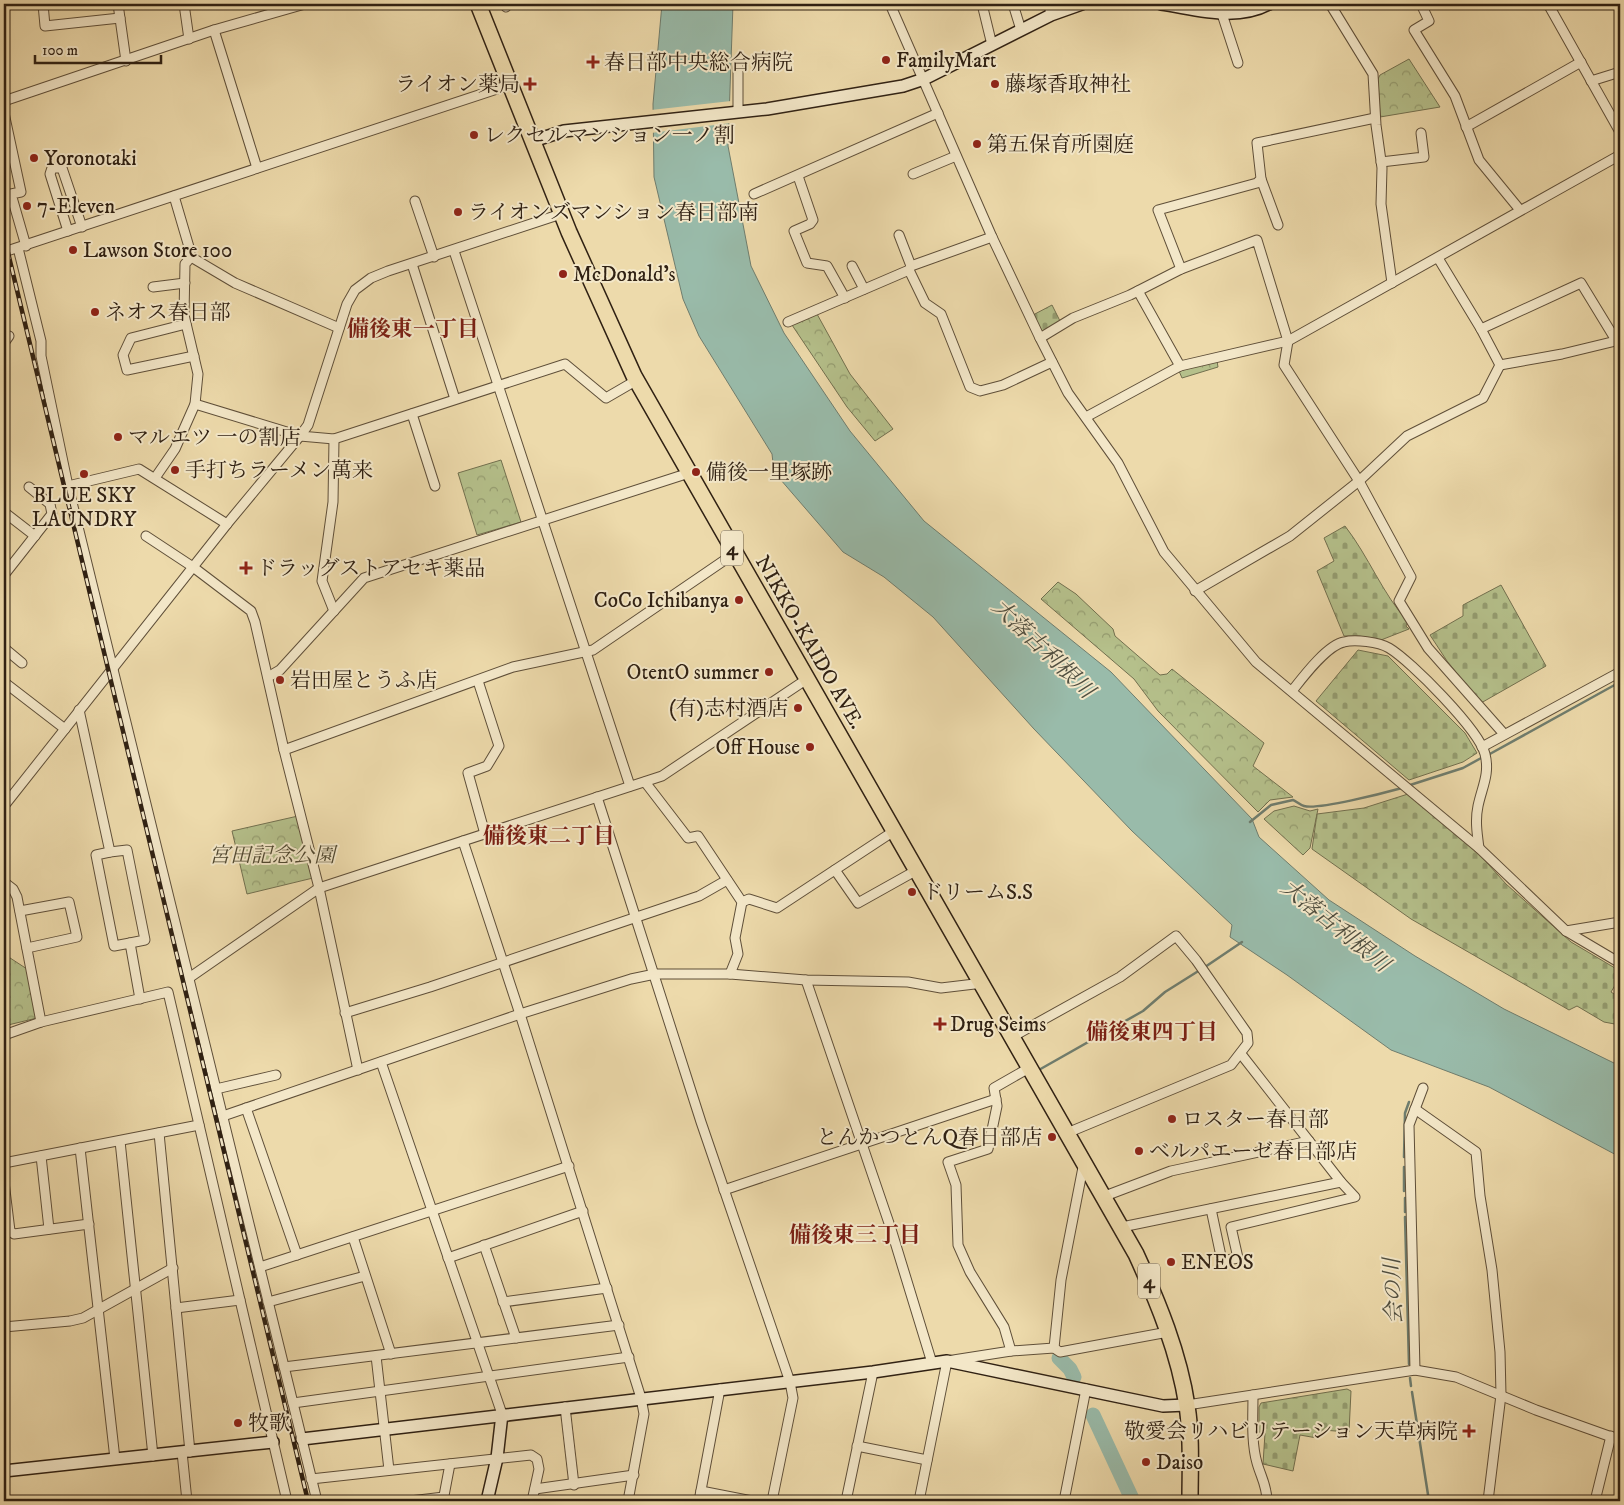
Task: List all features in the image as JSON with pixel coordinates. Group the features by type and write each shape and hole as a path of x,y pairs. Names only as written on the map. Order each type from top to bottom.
{"highway":[{"name":"NIKKO-KAIDO AVE.","path":"478,4 586,275 636,380 983,983 1033,1074 1105,1196 1157,1300 1168,1332 1187,1405 1190,1437 1190,1501"}],"street":[{"path":"43,4 45,26 120,18"},
{"path":"118,4 126,61"},
{"path":"184,4 189,38"},
{"path":"4,101 189,38 305,4"},
{"path":"890,4 992,237 1040,338 1068,393 1118,463 1164,552 1256,662 1479,848 1566,931 1620,963"},
{"path":"982,4 992,45"},
{"path":"1013,4 1021,30"},
{"path":"533,141 564,131 738,112 902,86 924,79 1021,30 1050,9 1082,4"},
{"path":"1161,4 1222,14 1244,11 1268,4"},
{"path":"1330,4 1373,74 1375,118 1381,162 1381,204 1392,283"},
{"path":"1421,4 1429,21 1414,30 1455,96 1479,160 1520,210"},
{"path":"1548,4 1620,132"},
{"path":"1222,14 1238,63"},
{"path":"214,30 257,168"},
{"path":"1466,128 1581,62"},
{"path":"738,67 738,112"},
{"path":"1591,81 1620,72"},
{"path":"4,252 509,85"},
{"path":"4,113 21,192 11,194 41,341 40,356 68,486 317,1501"},
{"path":"754,194 938,114"},
{"path":"1278,225 1261,179 1257,143 1375,118"},
{"path":"1381,162 1424,157 1421,132"},
{"path":"1086,417 1180,366 1288,341 1620,155"},
{"path":"913,174 956,156"},
{"path":"68,232 50,174 52,168 62,168 82,227"},
{"path":"798,176 813,220 810,224 794,231 807,262 827,266 845,298"},
{"path":"1181,269 1158,210 1257,183 1261,179"},
{"path":"155,478 175,449 195,404 198,374 184,315 185,264 190,257 189,247 174,196"},
{"path":"415,201 434,257"},
{"path":"4,806 226,524 308,425 339,328 355,290 370,278 562,214"},
{"path":"899,235 910,268 925,303 941,314 970,386 980,391 1003,385 1052,362"},
{"path":"788,322 910,268 992,237"},
{"path":"1040,338 1073,318 1138,291 1181,269 1257,240 1288,341 1284,364 1359,481 1411,577 1398,601 1428,648 1504,734"},
{"path":"454,251 630,786"},
{"path":"190,257 235,283 339,328"},
{"path":"1438,258 1482,329 1500,365"},
{"path":"412,264 455,399"},
{"path":"852,266 864,289"},
{"path":"153,287 185,283"},
{"path":"1482,329 1581,283 1619,341 1500,365"},
{"path":"1138,291 1180,366"},
{"path":"186,324 130,338 123,355 127,370 194,356"},
{"path":"195,404 300,436 334,439 565,364 606,398 636,380"},
{"path":"1195,591 1290,536 1359,481 1407,436 1483,398 1500,365"},
{"path":"412,414 435,486"},
{"path":"334,439 333,502 322,581 334,611"},
{"path":"68,486 139,469 226,524"},
{"path":"268,677 280,670 364,578 689,473"},
{"path":"4,576 52,514 50,504 30,487"},
{"path":"4,512 35,536"},
{"path":"146,536 193,567 251,611 319,888 358,1070"},
{"path":"284,750 513,668 587,652 735,553"},
{"path":"1292,691 1325,654 1343,642 1364,642 1388,647 1420,674 1474,732 1482,747 1488,772 1476,823 1479,848"},
{"path":"4,648 22,663"},
{"path":"1482,747 1620,672"},
{"path":"189,978 319,888 662,776 807,679"},
{"path":"478,681 499,746 487,766 468,773 485,834"},
{"path":"4,682 65,729"},
{"path":"79,710 110,852"},
{"path":"645,782 688,838 698,836 742,902 735,938 738,954 730,974"},
{"path":"597,797 724,1190 790,1382 793,1398 772,1501"},
{"path":"742,902 749,899 777,908 894,831"},
{"path":"463,841 520,1014 641,1398 644,1414 628,1501"},
{"path":"127,850 145,940 114,946 96,855 110,852 127,850"},
{"path":"835,870 858,903 917,870"},
{"path":"345,1013 699,896 727,880"},
{"path":"4,882 13,889 20,912 41,1022"},
{"path":"20,912 69,902 77,937 27,948"},
{"path":"1566,931 1620,922"},
{"path":"1012,1037 1120,977 1176,936 1199,964 1247,1033 1248,1043 1231,1065 1067,1133"},
{"path":"130,943 140,999"},
{"path":"223,1116 631,978 655,974 730,974 806,980 908,982 941,988 983,983"},
{"path":"806,980 860,1145 891,1229 932,1363"},
{"path":"4,1038 7,1034 41,1022 168,992 287,1501"},
{"path":"1216,1230 1356,1197 1341,1182 1241,1054"},
{"path":"381,1062 502,1414 497,1458 487,1501"},
{"path":"1011,1351 1004,1327 970,1272 958,1245 956,1185 948,1162 988,1149 997,1106 994,1088 1033,1074"},
{"path":"216,1088 276,1075"},
{"path":"1415,1370 1409,1124 1423,1088"},
{"path":"724,1190 996,1099"},
{"path":"246,1108 297,1255"},
{"path":"1415,1109 1476,1152 1480,1196 1492,1270 1501,1395 1488,1501"},
{"path":"4,1164 199,1124"},
{"path":"159,1133 176,1308 186,1452 187,1501"},
{"path":"120,1140 134,1290 153,1456"},
{"path":"1105,1196 1171,1171 1309,1141"},
{"path":"80,1148 115,1460"},
{"path":"41,1156 49,1229"},
{"path":"1054,1348 1061,1280 1084,1162"},
{"path":"260,1267 568,1166"},
{"path":"4,1182 10,1231 14,1234 89,1224"},
{"path":"1122,1227 1341,1182"},
{"path":"1211,1209 1222,1262 1238,1258 1231,1227"},
{"path":"448,1258 582,1211"},
{"path":"352,1238 391,1354"},
{"path":"484,1245 516,1338"},
{"path":"4,1327 70,1321 98,1310 172,1268"},
{"path":"268,1302 365,1276"},
{"path":"504,1302 607,1288"},
{"path":"176,1308 240,1300"},
{"path":"284,1367 618,1325"},
{"path":"302,1439 502,1414 873,1372 1011,1351 1054,1348 1060,1352 1168,1332"},
{"path":"376,1356 388,1470"},
{"path":"293,1403 629,1357"},
{"path":"947,1361 1163,1406 1187,1405 1415,1370 1456,1377 1536,1410 1620,1440"},
{"path":"919,1501 947,1361"},
{"path":"846,1501 873,1372"},
{"path":"699,1501 720,1389"},
{"path":"1064,1501 1086,1389"},
{"path":"1254,1395 1253,1445 1257,1464 1266,1487 1267,1501"},
{"path":"565,1407 574,1485"},
{"path":"1595,1501 1611,1436"},
{"path":"4,1470 115,1460 273,1442"},
{"path":"857,1446 927,1460"},
{"path":"311,1479 531,1455 537,1459 539,1469 532,1501"},
{"path":"410,1501 443,1499 450,1464"},
{"path":"535,1489 574,1485 634,1475"},
{"path":"701,1491 752,1501"}],"green space":[{"path":"1409,59 1440,107 1380,117 1378,79 1380,75"},
{"path":"1052,305 1061,323 1044,332 1041,331 1033,315"},
{"path":"817,314 850,374 893,429 875,441 847,407 792,325"},
{"path":"1217,361 1218,367 1182,378 1179,371"},
{"path":"501,460 521,522 477,535 458,473"},
{"path":"1345,526 1391,599 1408,622 1406,626 1409,629 1381,640 1359,636 1344,636 1317,571 1334,561 1324,538"},
{"path":"1058,582 1076,594 1113,629 1115,636 1160,675 1167,674 1172,669 1264,743 1253,766 1293,797 1270,800 1258,812 1158,711 1134,679 1041,599"},
{"path":"1501,585 1546,666 1481,703 1447,661 1430,635 1463,616 1463,605"},
{"path":"1358,650 1388,656 1465,733 1477,753 1463,762 1409,780 1316,701"},
{"path":"1408,794 1480,855 1506,884 1571,942 1620,971 1620,977 1611,992 1620,998 1620,1025 1604,1022 1577,1006 1569,1010 1411,919 1312,849 1317,814 1364,808"},
{"path":"1294,806 1310,811 1318,809 1310,848 1303,855 1264,819 1274,811"},
{"name":"宮田記念公園","path":"298,816 313,878 247,894 232,831"},
{"path":"4,954 27,969 37,1018 8,1025 4,999"},
{"path":"1347,1389 1351,1391 1349,1432 1322,1430 1317,1438 1300,1435 1293,1471 1263,1464 1265,1433 1259,1432 1259,1407 1261,1403"}],"water":[{"name":"大落古利根川","path":"662,4 733,4 728,146 751,266 784,333 850,431 924,521 1111,672 1252,819 1259,837 1329,900 1415,956 1504,1009 1620,1066 1620,1157 1489,1087 1391,1050 1287,975 1230,937 1232,925 1132,831 1034,729 933,617 884,577 843,552 774,472 772,454 699,336 683,299 654,177 653,104"}],"pier":[{"path":"731,101 731,123 651,133 651,110"}],"waterway":[{"path":"1488,755 1620,682"},
{"path":"1407,786 1463,768 1483,757"},
{"path":"1250,822 1271,805 1293,800 1304,806 1323,806 1402,788"},
{"path":"1205,967 1242,942"},
{"path":"1037,1071 1143,1011 1165,992 1200,970"},
{"name":"会の川","path":"1404,1157 1405,1113 1409,1102"},
{"name":"会の川","path":"1404,1167 1404,1191"},
{"name":"会の川","path":"1405,1198 1405,1212"},
{"name":"会の川","path":"1405,1217 1409,1364"},
{"path":"1059,1358 1070,1369 1074,1377"},
{"name":"会の川","path":"1410,1378 1411,1386"},
{"name":"会の川","path":"1412,1392 1429,1501"},
{"path":"1093,1415 1133,1501"}],"railway":[{"path":"4,236 308,1501"}],"place":[{"name":"FamilyMart","path":"886,60"},
{"name":"春日部中央総合病院","path":"593,62"},
{"name":"ライオン薬局","path":"530,84"},
{"name":"藤塚香取神社","path":"995,84"},
{"name":"レクセルマンション一ノ割","path":"474,135"},
{"name":"第五保育所園庭","path":"977,144"},
{"name":"Yoronotaki","path":"34,158"},
{"name":"7-Eleven","path":"27,206"},
{"name":"ライオンズマンション春日部南","path":"458,212"},
{"name":"Lawson Store 100","path":"73,250"},
{"name":"McDonald's","path":"563,274"},
{"name":"ネオス春日部","path":"95,312"},
{"name":"マルエツ 一の割店","path":"118,437"},
{"name":"手打ちラーメン萬来","path":"175,470"},
{"name":"備後一里塚跡","path":"696,472"},
{"name":"BLUE SKY LAUNDRY","path":"84,474"},
{"name":"ドラッグストアセキ薬品","path":"246,568"},
{"name":"CoCo Ichibanya","path":"739,600"},
{"name":"OtentO summer","path":"769,672"},
{"name":"岩田屋とうふ店","path":"280,680"},
{"name":"(有)志村酒店","path":"798,708"},
{"name":"Off House","path":"810,747"},
{"name":"ドリームS.S","path":"912,892"},
{"name":"Drug Seims","path":"940,1024"},
{"name":"ロスター春日部","path":"1172,1119"},
{"name":"とんかつとんQ春日部店","path":"1052,1137"},
{"name":"ベルパエーゼ春日部店","path":"1139,1151"},
{"name":"ENEOS","path":"1171,1262"},
{"name":"牧歌","path":"238,1423"},
{"name":"敬愛会リハビリテーション天草病院","path":"1469,1431"},
{"name":"Daiso","path":"1146,1462"}],"district":[{"name":"備後東一丁目","path":"413,328"},
{"name":"備後東二丁目","path":"549,835"},
{"name":"備後東四丁目","path":"1152,1031"},
{"name":"備後東三丁目","path":"855,1234"}]}
